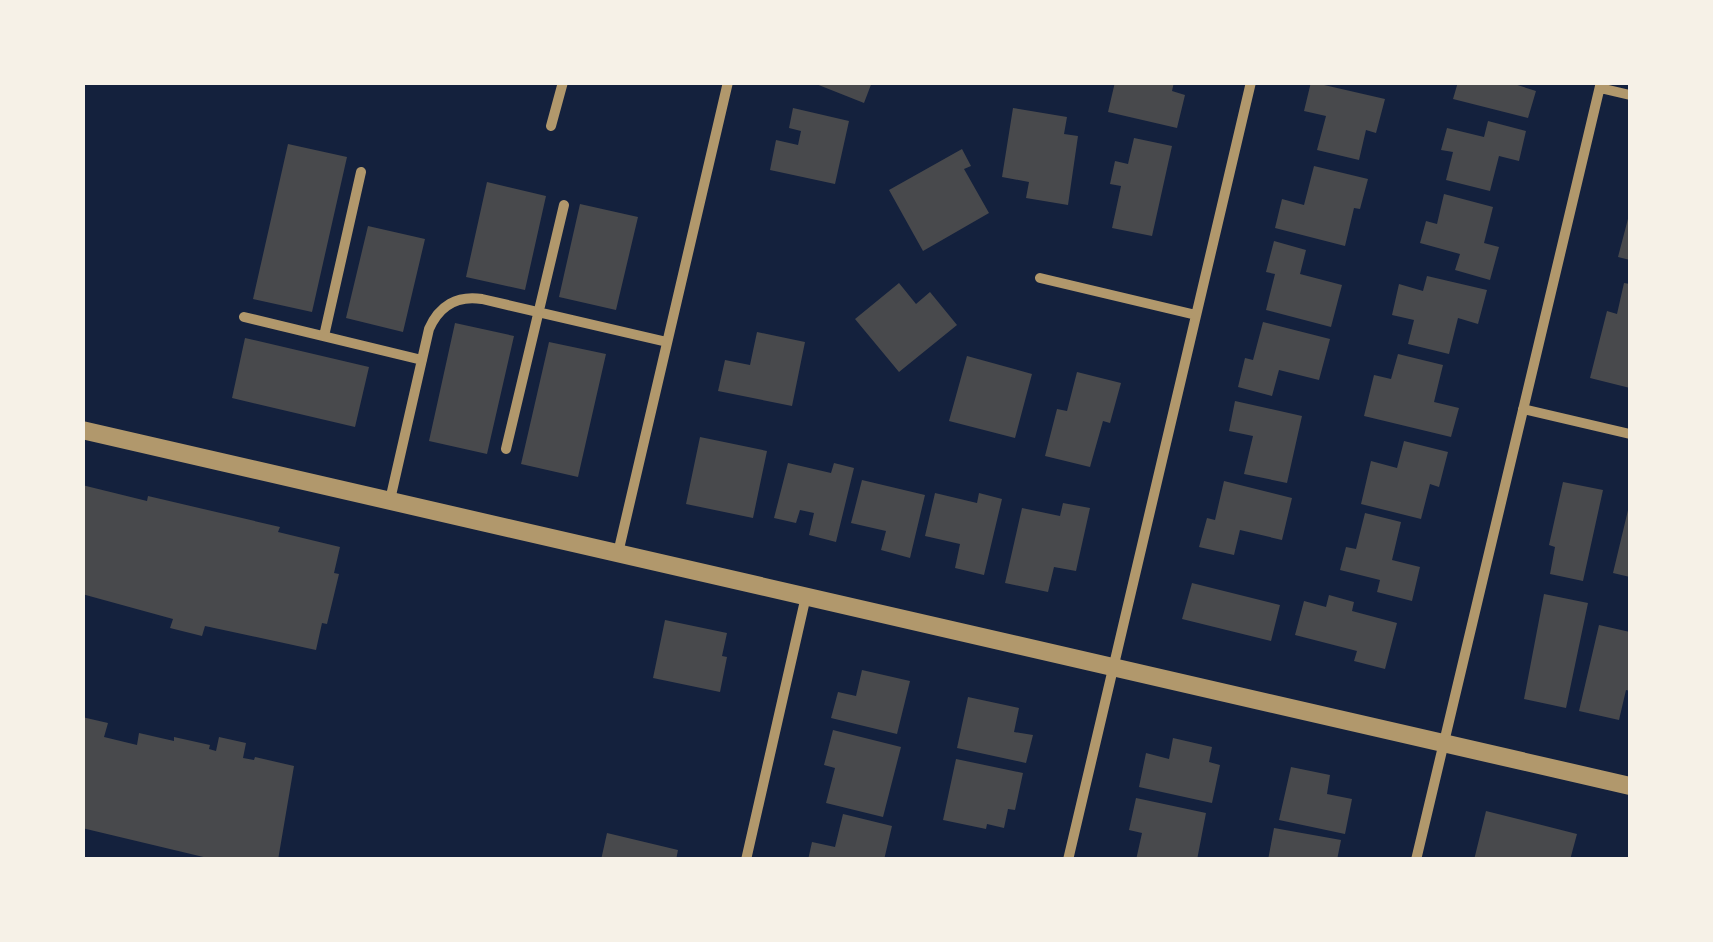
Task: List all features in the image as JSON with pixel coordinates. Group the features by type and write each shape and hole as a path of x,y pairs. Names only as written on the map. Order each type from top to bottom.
{"street":[{"path":"551,126 563,82"},
{"path":"618,553 728,82"},
{"path":"1068,860 1251,82"},
{"path":"1416,860 1600,85 1630,95"},
{"path":"324,336 361,172"},
{"path":"506,449 564,205"},
{"path":"1040,278 1196,315"},
{"path":"390,500 432,321 440,310 456,300 474,297 667,342"},
{"path":"244,317 422,360"},
{"path":"1523,409 1630,434"},
{"path":"82,430 1630,786"},
{"path":"746,860 806,596"}],"building":[{"path":"811,82 872,82 864,103"},
{"path":"1115,82 1174,82 1172,91 1185,95 1177,128 1108,112"},
{"path":"1311,82 1385,99 1376,133 1366,130 1359,160 1317,150 1326,116 1304,111"},
{"path":"1458,82 1508,82 1536,91 1528,118 1453,99"},
{"path":"793,108 849,121 835,184 770,170 776,140 798,145 801,131 789,128"},
{"path":"1013,108 1067,117 1064,134 1078,136 1068,205 1026,198 1029,182 1002,177"},
{"path":"1488,121 1526,131 1519,161 1499,156 1490,191 1446,180 1453,152 1441,150 1447,128 1484,137"},
{"path":"1134,138 1172,146 1152,236 1112,228 1121,186 1110,184 1115,161 1128,164"},
{"path":"288,144 347,157 312,312 253,299"},
{"path":"962,149 971,166 964,169 989,213 923,251 889,190"},
{"path":"1314,166 1368,179 1360,209 1354,208 1345,246 1275,228 1282,199 1304,205"},
{"path":"487,182 546,196 525,290 466,277"},
{"path":"1444,194 1493,207 1484,243 1499,247 1490,280 1455,270 1460,254 1420,243 1426,221 1437,224"},
{"path":"580,204 638,217 616,310 559,297"},
{"path":"1630,215 1630,260 1618,257"},
{"path":"368,226 425,239 403,332 346,318"},
{"path":"1274,241 1306,250 1300,274 1342,285 1331,327 1266,310 1275,274 1266,272"},
{"path":"1427,276 1487,290 1478,324 1458,318 1449,354 1408,344 1414,320 1392,315 1399,284 1423,291"},
{"path":"899,283 916,304 930,292 957,325 899,372 855,319"},
{"path":"1624,283 1630,284 1630,388 1590,378 1607,311 1617,314"},
{"path":"1263,322 1330,339 1319,380 1279,370 1272,396 1238,387 1245,358 1253,360"},
{"path":"455,323 514,336 487,454 429,441"},
{"path":"757,332 805,342 792,406 718,391 725,360 750,365"},
{"path":"245,338 369,367 355,427 232,398"},
{"path":"549,342 606,354 578,477 521,464"},
{"path":"1398,354 1443,365 1434,402 1459,408 1451,437 1364,416 1374,375 1391,379"},
{"path":"967,356 1032,374 1015,438 949,421"},
{"path":"1077,372 1121,383 1110,423 1103,421 1090,467 1045,456 1057,409 1067,411"},
{"path":"1235,401 1302,416 1287,483 1244,474 1253,436 1229,431"},
{"path":"700,437 767,451 753,518 686,504"},
{"path":"1404,441 1448,452 1439,487 1430,484 1421,519 1361,504 1371,461 1397,468"},
{"path":"788,463 831,473 834,463 854,468 836,542 809,535 814,513 800,510 796,523 774,518"},
{"path":"862,480 925,495 910,558 881,550 886,531 851,523"},
{"path":"1224,481 1292,498 1282,540 1240,530 1234,555 1199,547 1207,518 1215,520"},
{"path":"1563,482 1603,490 1583,581 1550,574 1555,547 1549,545"},
{"path":"82,485 280,527 278,532 340,547 334,573 339,574 316,650 205,626 202,636 170,628 173,619 82,594"},
{"path":"935,493 977,503 979,493 1002,499 984,575 955,568 960,544 925,536"},
{"path":"1063,503 1090,508 1076,571 1054,567 1048,592 1005,583 1022,508 1060,516"},
{"path":"1630,506 1630,577 1613,573"},
{"path":"1365,513 1401,522 1392,560 1420,567 1412,601 1377,592 1380,580 1340,570 1346,547 1356,549"},
{"path":"1192,583 1280,605 1271,641 1182,619"},
{"path":"1544,594 1588,603 1566,708 1524,699"},
{"path":"1329,595 1354,602 1352,611 1397,623 1385,669 1354,661 1357,651 1295,635 1304,601 1326,607"},
{"path":"665,620 727,633 720,692 653,678"},
{"path":"1599,625 1630,632 1630,691 1626,690 1619,720 1579,711"},
{"path":"862,670 910,681 897,734 831,718 838,692 856,696"},
{"path":"968,697 1019,708 1014,732 1033,735 1026,763 957,748"},
{"path":"82,717 108,723 104,737 137,745 139,733 210,745 209,749 216,751 219,737 246,743 243,758 294,766 278,860 216,860 82,828"},
{"path":"833,730 901,747 883,817 826,803 835,768 824,765"},
{"path":"1173,738 1212,747 1209,762 1220,765 1212,803 1139,787 1146,753 1169,759"},
{"path":"956,759 1023,773 1015,810 1008,809 1004,828 987,824 986,829 943,820"},
{"path":"1291,767 1330,775 1327,794 1352,799 1345,834 1279,820"},
{"path":"1136,798 1206,813 1197,860 1136,860 1142,833 1129,830"},
{"path":"1486,811 1577,834 1570,860 1474,860"},
{"path":"843,814 892,826 884,860 808,860 812,842 835,847"},
{"path":"1274,828 1341,840 1337,860 1268,860"},
{"path":"607,833 678,850 676,860 601,860"}]}
